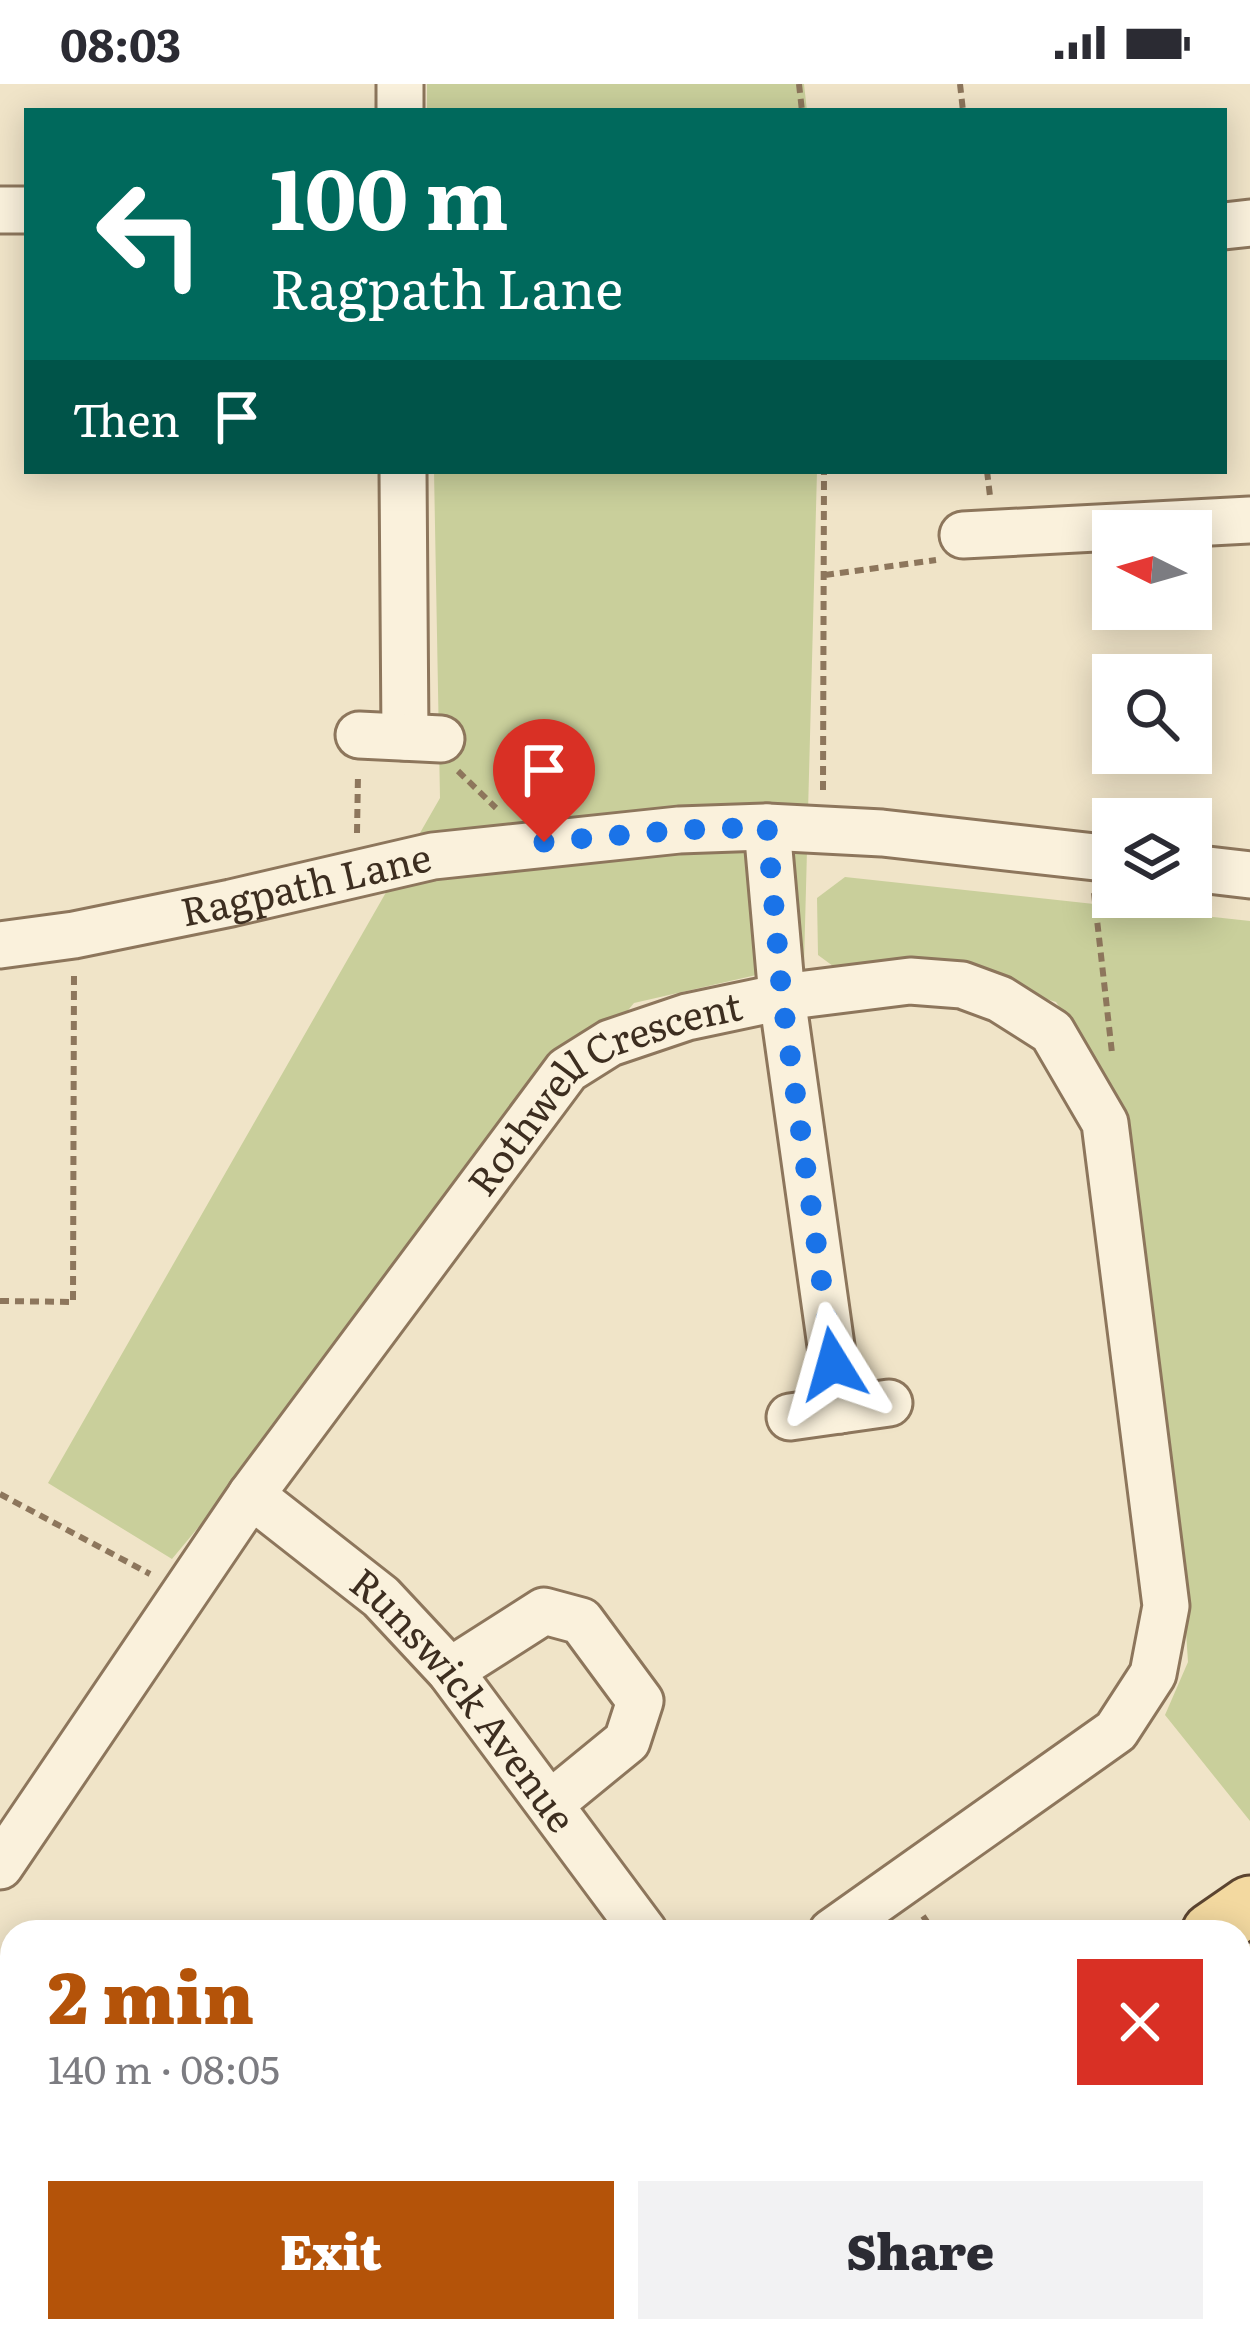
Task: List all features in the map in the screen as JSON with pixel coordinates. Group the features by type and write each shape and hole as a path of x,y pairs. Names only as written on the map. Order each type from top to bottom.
{"street":[{"path":"359,735 423,738 403,474"},
{"path":"984,510 1250,520"},
{"path":"767,827 782,997 840,1410"},
{"name":"Ragpath Lane","path":"0,945 231,903 433,856 679,830 825,830 1092,856"},
{"path":"1212,870 1250,875"},
{"name":"Rothwell Crescent","path":"0,1866 251,1495 567,1070 610,1043 668,1023 782,997 910,981 962,985 1000,999 1052,1033 1105,1123 1166,1606 1154,1674 1116,1731 849,1920"},
{"path":"790,1417 890,1403"},
{"name":"Runswick Avenue","path":"251,1495 381,1598 450,1671 635,1920"},
{"path":"450,1671 544,1611 581,1621 640,1701 628,1741 550,1804"}],"path":[{"path":"824,474 825,830"},
{"path":"825,575 959,557 984,510"},
{"path":"356,872 359,735"},
{"path":"423,738 533,843"},
{"path":"1105,918 1114,1062"},
{"path":"0,1301 74,1302 74,935"},
{"path":"0,1494 184,1592"}],"green space":[{"path":"427,84 804,84 807,108 427,108"},
{"path":"434,474 817,474 804,964 634,1003 172,1559 48,1483 440,798"},
{"path":"845,877 1092,904 1092,918 1250,921 1250,1821 1165,1715 1188,1662 1181,1557 1124,1107 1056,1002 941,967 856,983 818,955 817,898"}],"route":[{"path":"544,842 767,827 782,997 833,1364"}]}
